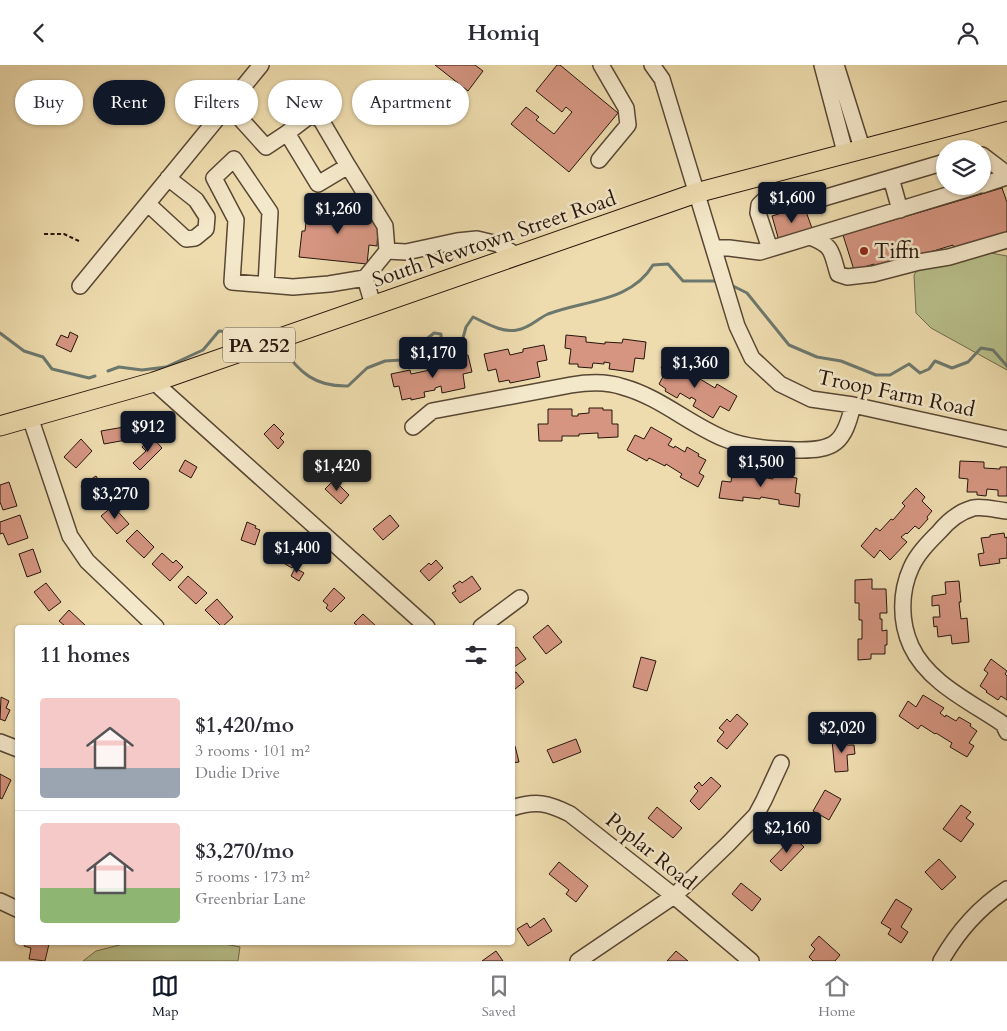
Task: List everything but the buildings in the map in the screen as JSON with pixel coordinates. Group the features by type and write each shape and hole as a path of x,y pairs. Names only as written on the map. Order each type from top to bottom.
{"main road":[{"name":"South Newtown Street Road","path":"0,426 154,382 696,193 853,150 1007,111"}],"street":[{"path":"249,80 261,65"},
{"path":"599,160 628,125 626,108 601,65"},
{"name":"Troop Farm Road","path":"652,65 662,79 737,326 752,358 780,384 812,399 853,405 1007,439"},
{"path":"822,65 853,150"},
{"path":"836,65 853,150"},
{"path":"246,125 266,147 308,117 317,117 321,120 385,226 387,251 365,278 330,284 293,287 266,285 232,282 236,220 214,178 234,159 270,212 266,285"},
{"path":"80,286 212,125"},
{"path":"287,133 318,184 348,166"},
{"path":"991,163 1007,176"},
{"path":"770,249 758,213 759,205 763,201 785,194 810,202 936,165"},
{"path":"991,182 1007,176"},
{"path":"148,204 186,239 195,238 206,229 207,217 196,200 168,178"},
{"path":"891,178 900,210"},
{"path":"714,248 760,252 948,195"},
{"path":"810,237 825,242 830,250 838,274 847,277 873,274 919,262 949,257 1007,240"},
{"path":"387,251 406,253 457,241 477,239 498,244 516,255"},
{"path":"365,278 373,305"},
{"path":"154,382 424,625"},
{"path":"413,427 432,411 571,385 590,382 609,383 642,393 702,429 738,444 748,447 808,450 822,449 835,444 843,435 853,405"},
{"path":"30,417 70,536 87,561 154,625"},
{"path":"1007,511 974,508 959,513 927,544 911,567 903,593 903,621 911,646 926,670 1003,724 1007,732"},
{"path":"484,625 520,598"},
{"path":"0,741 15,748"},
{"path":"578,961 674,896 756,815 781,763"},
{"name":"Poplar Road","path":"515,807 529,803 551,804 570,814 674,896 751,961"},
{"path":"941,961 952,941 968,920 989,901 1007,889"},
{"path":"0,901 15,908"}],"path":[{"path":"44,234 64,234 79,241"}],"green space":[{"path":"975,250 1007,256 1007,370 931,328 916,313 914,275 929,252"},
{"path":"119,945 230,945 240,947 238,961 83,961 96,951"}],"waterway":[{"path":"282,347 295,364 309,377 327,384 348,386 367,368 385,361 401,360 434,333 441,334 441,343 444,344 450,344 463,338 466,327 473,317 500,329 511,331 522,329 548,314 620,293 644,277 653,265 668,264 683,281 718,281"},
{"path":"733,286 747,293 789,345 817,357 841,361 876,375 890,375 909,364 920,373 929,369 935,361 952,368 968,362 981,348 993,350 1007,366"},
{"path":"108,371 119,367 142,370 166,367 203,350 219,331 255,337"},
{"path":"0,333 24,351 43,357 52,369 89,378 95,376"}],"place":[{"name":"Tiffn","path":"864,251"}]}
